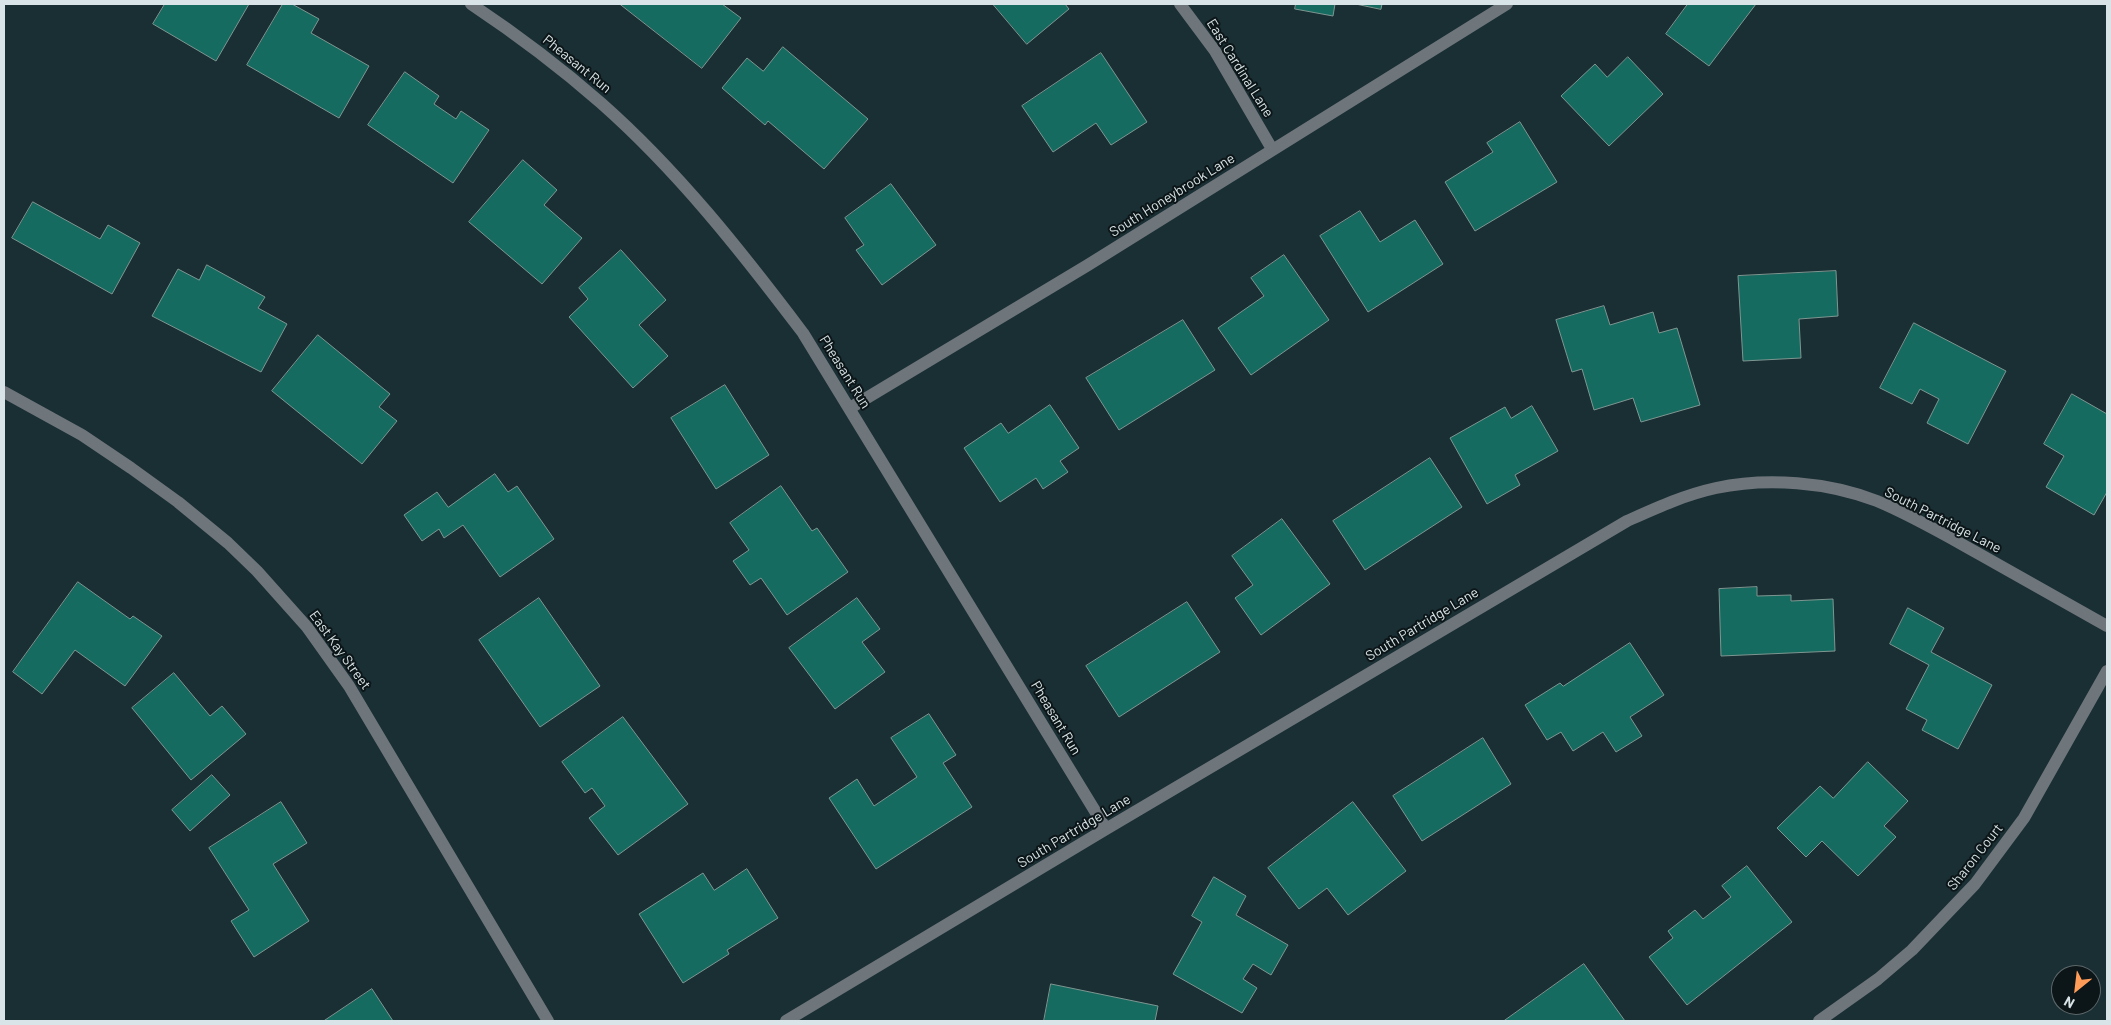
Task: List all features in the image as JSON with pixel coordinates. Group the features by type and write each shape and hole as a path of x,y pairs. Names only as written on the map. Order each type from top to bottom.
{"street":[{"name":"Pheasant Run","path":"471,4 523,39 601,103 680,181 764,280 804,333 1106,829"},
{"name":"East Cardinal Lane","path":"1180,4 1215,51 1272,150"},
{"name":"South Honeybrook Lane","path":"850,408 1088,265 1507,4"},
{"name":"East Kay Street","path":"4,392 82,436 178,502 228,543 257,570 307,627 350,686 548,1021"},
{"name":"South Partridge Lane","path":"786,1021 1106,829 1627,521 1671,501 1717,488 1756,483 1797,484 1837,490 1876,501 1916,519 2107,626"},
{"name":"Sharon Court","path":"1819,1021 1878,978 1912,950 1976,884 2024,818 2107,671"}],"building":[{"path":"165,4 249,4 216,61 153,24"},
{"path":"283,4 292,4 319,19 311,33 369,66 339,118 247,65"},
{"path":"620,4 722,4 741,18 702,68"},
{"path":"993,4 1065,4 1069,9 1027,44"},
{"path":"1296,4 1335,4 1333,16 1295,9"},
{"path":"1356,4 1382,4 1381,9"},
{"path":"1688,4 1756,4 1709,66 1666,34"},
{"path":"783,47 868,119 824,169 768,121 765,125 722,88 747,58 763,71"},
{"path":"1101,53 1147,122 1111,145 1096,123 1053,152 1022,106"},
{"path":"1628,57 1663,94 1609,146 1561,96 1595,64 1607,77"},
{"path":"405,72 439,96 434,104 456,119 461,111 489,130 453,183 368,125"},
{"path":"1520,122 1557,182 1475,231 1445,182 1493,152 1487,143"},
{"path":"523,160 557,190 544,205 582,238 542,284 469,222"},
{"path":"891,184 936,245 882,285 856,250 864,245 845,218"},
{"path":"33,202 100,239 108,225 140,243 112,294 12,238"},
{"path":"1360,211 1380,242 1415,220 1443,264 1368,312 1320,236"},
{"path":"621,250 666,300 639,325 668,356 633,388 569,317 588,299 579,288"},
{"path":"1284,255 1329,320 1251,375 1218,328 1264,296 1251,278"},
{"path":"207,265 265,297 258,308 287,324 261,372 152,316 178,269 199,280"},
{"path":"1836,271 1838,316 1799,319 1801,358 1743,361 1738,276"},
{"path":"1604,306 1610,325 1653,312 1659,333 1677,328 1700,405 1641,422 1633,398 1594,410 1582,369 1572,372 1556,320"},
{"path":"1183,320 1215,370 1119,430 1086,378"},
{"path":"1914,323 2006,371 1968,444 1927,423 1939,399 1920,389 1912,404 1880,388"},
{"path":"318,335 390,394 379,407 397,421 362,464 272,391"},
{"path":"725,385 769,455 716,489 671,418"},
{"path":"2072,394 2107,414 2107,492 2094,515 2046,487 2064,456 2044,444"},
{"path":"1050,405 1079,448 1060,461 1068,472 1043,489 1036,478 1000,502 964,448 1001,423 1008,433"},
{"path":"1532,406 1558,451 1515,475 1520,485 1487,504 1450,438 1505,407 1511,418"},
{"path":"1430,458 1462,507 1365,570 1333,521"},
{"path":"495,474 508,492 517,486 554,539 500,577 463,525 444,538 439,529 422,541 404,515 437,492 448,507"},
{"path":"781,486 812,531 817,528 848,572 787,615 761,578 750,585 733,561 749,550 730,523"},
{"path":"1282,519 1330,584 1261,635 1235,598 1253,585 1232,556"},
{"path":"78,582 130,619 133,616 162,636 125,686 75,650 42,694 13,672"},
{"path":"1757,587 1757,596 1791,595 1791,601 1833,599 1835,651 1721,656 1719,589"},
{"path":"539,598 600,686 540,727 479,640"},
{"path":"857,598 880,629 862,642 885,672 835,709 789,648"},
{"path":"1187,602 1220,652 1119,717 1086,666"},
{"path":"1908,608 1944,628 1931,652 1992,685 1958,749 1922,730 1927,720 1906,709 1929,665 1890,644"},
{"path":"1630,643 1664,695 1630,717 1642,736 1616,752 1603,732 1573,751 1561,732 1547,740 1525,705 1560,683 1563,686"},
{"path":"174,673 210,716 222,706 246,734 191,780 132,708"},
{"path":"929,714 956,755 943,763 972,807 876,869 829,798 857,779 874,806 917,777 891,738"},
{"path":"623,717 688,804 618,855 589,818 605,806 592,788 585,793 562,762"},
{"path":"1483,738 1511,784 1422,841 1393,796"},
{"path":"1868,762 1908,801 1884,826 1896,837 1858,876 1822,841 1806,857 1777,828 1820,786 1833,798"},
{"path":"212,775 230,795 190,831 172,810"},
{"path":"281,802 307,843 273,864 309,921 254,957 231,921 249,910 209,848"},
{"path":"1353,802 1406,871 1348,915 1327,888 1299,909 1268,868"},
{"path":"1747,866 1792,922 1687,1005 1649,957 1673,938 1668,931 1695,910 1703,919 1731,897 1722,886"},
{"path":"747,869 778,918 727,950 729,954 683,983 639,914 703,873 714,890"},
{"path":"1214,877 1246,896 1236,915 1288,945 1271,975 1253,964 1243,979 1257,988 1242,1013 1173,974 1202,922 1192,916"},
{"path":"1584,964 1625,1021 1504,1021"},
{"path":"1051,984 1158,1006 1155,1021 1044,1021"},
{"path":"372,989 393,1021 324,1021"}]}
